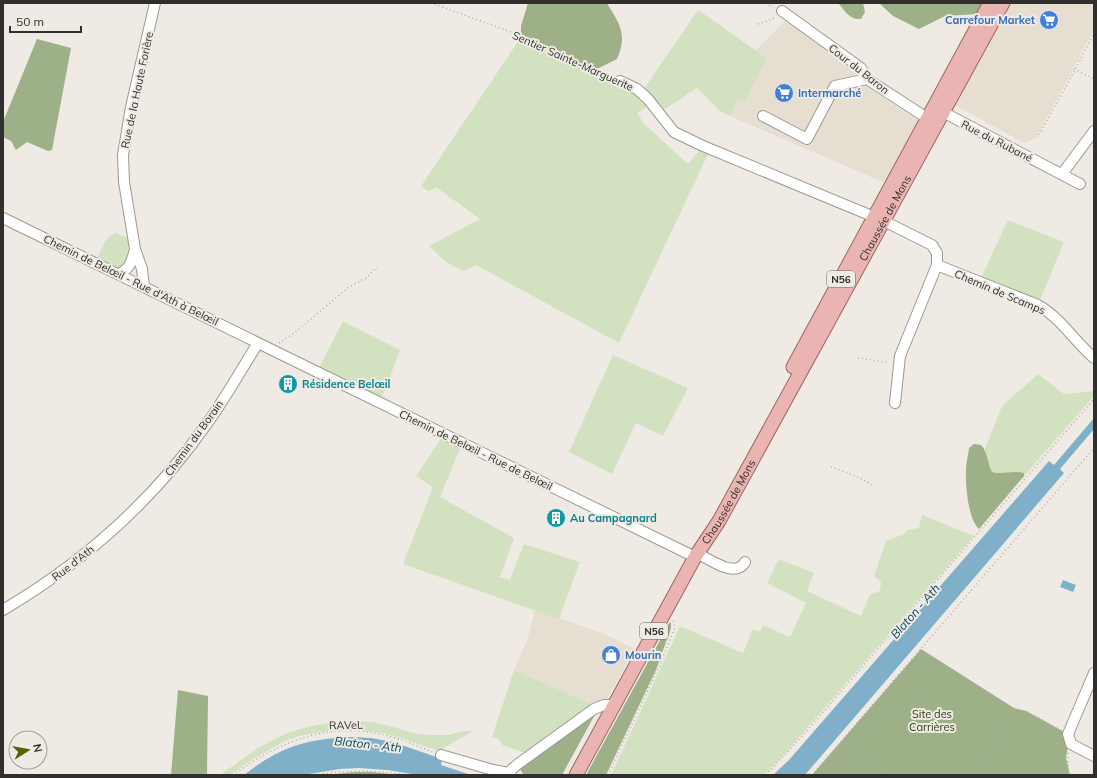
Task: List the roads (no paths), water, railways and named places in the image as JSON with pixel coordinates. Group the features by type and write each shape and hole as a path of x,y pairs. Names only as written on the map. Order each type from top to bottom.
{"main road":[{"name":"Chaussée de Mons","path":"576,774 696,555 706,525 879,220 935,115 990,3"},
{"name":"Chaussée de Mons","path":"935,115 1003,3"}],"street":[{"name":"Rue de la Haute Forière","path":"144,287 142,270 136,250 124,182 124,155 131,107 155,3"},
{"name":"Cour du Baron","path":"782,11 861,68 867,78 935,115"},
{"path":"763,116 806,139 835,86 867,78"},
{"name":"Sentier Sainte-Marguerite","path":"620,81 637,89 648,99 674,132 703,146 879,220"},
{"name":"Rue du Rubané","path":"935,115 1062,174 1080,184"},
{"path":"1062,174 1090,142 1094,131"},
{"name":"Chemin de Belœil - Rue d'Ath à Belœil","path":"3,218 258,343"},
{"path":"879,220 932,245 937,253 937,265 900,356 895,403"},
{"path":"118,274 124,272 131,265 136,250"},
{"name":"Chemin de Scamps","path":"937,265 1038,305 1047,310 1081,347 1094,358"},
{"name":"Chemin de Belœil - Rue de Belœil","path":"258,343 696,555 723,567 739,569 745,562"},
{"name":"Chemin du Borain","path":"137,509 162,482 206,426 258,343"},
{"name":"Rue d'Ath","path":"3,610 53,579 112,532 137,509"},
{"path":"1094,673 1068,734 1071,744 1094,756"},
{"path":"441,755 492,770 510,773 518,764 594,709 604,705 614,704"}],"water":[{"path":"1094,418 1094,429 1060,469 1064,473 805,775 773,775 789,760 1049,461 1054,465"},
{"path":"1063,580 1076,585 1073,592 1060,587"},
{"name":"Blaton - Ath","path":"351,737 371,738 393,742 442,759 441,765 471,775 419,775 387,770 359,768 340,769 303,775 244,775 269,758 294,746 320,740"}],"place":[{"name":"Carrefour Market","path":"1049,20"},
{"name":"Intermarché","path":"784,93"},
{"name":"Résidence Belœil","path":"288,384"},
{"name":"Au Campagnard","path":"556,518"},
{"name":"Mourin","path":"611,655"}],"park label":[{"name":"Site des Carrières","path":"932,720"}]}
